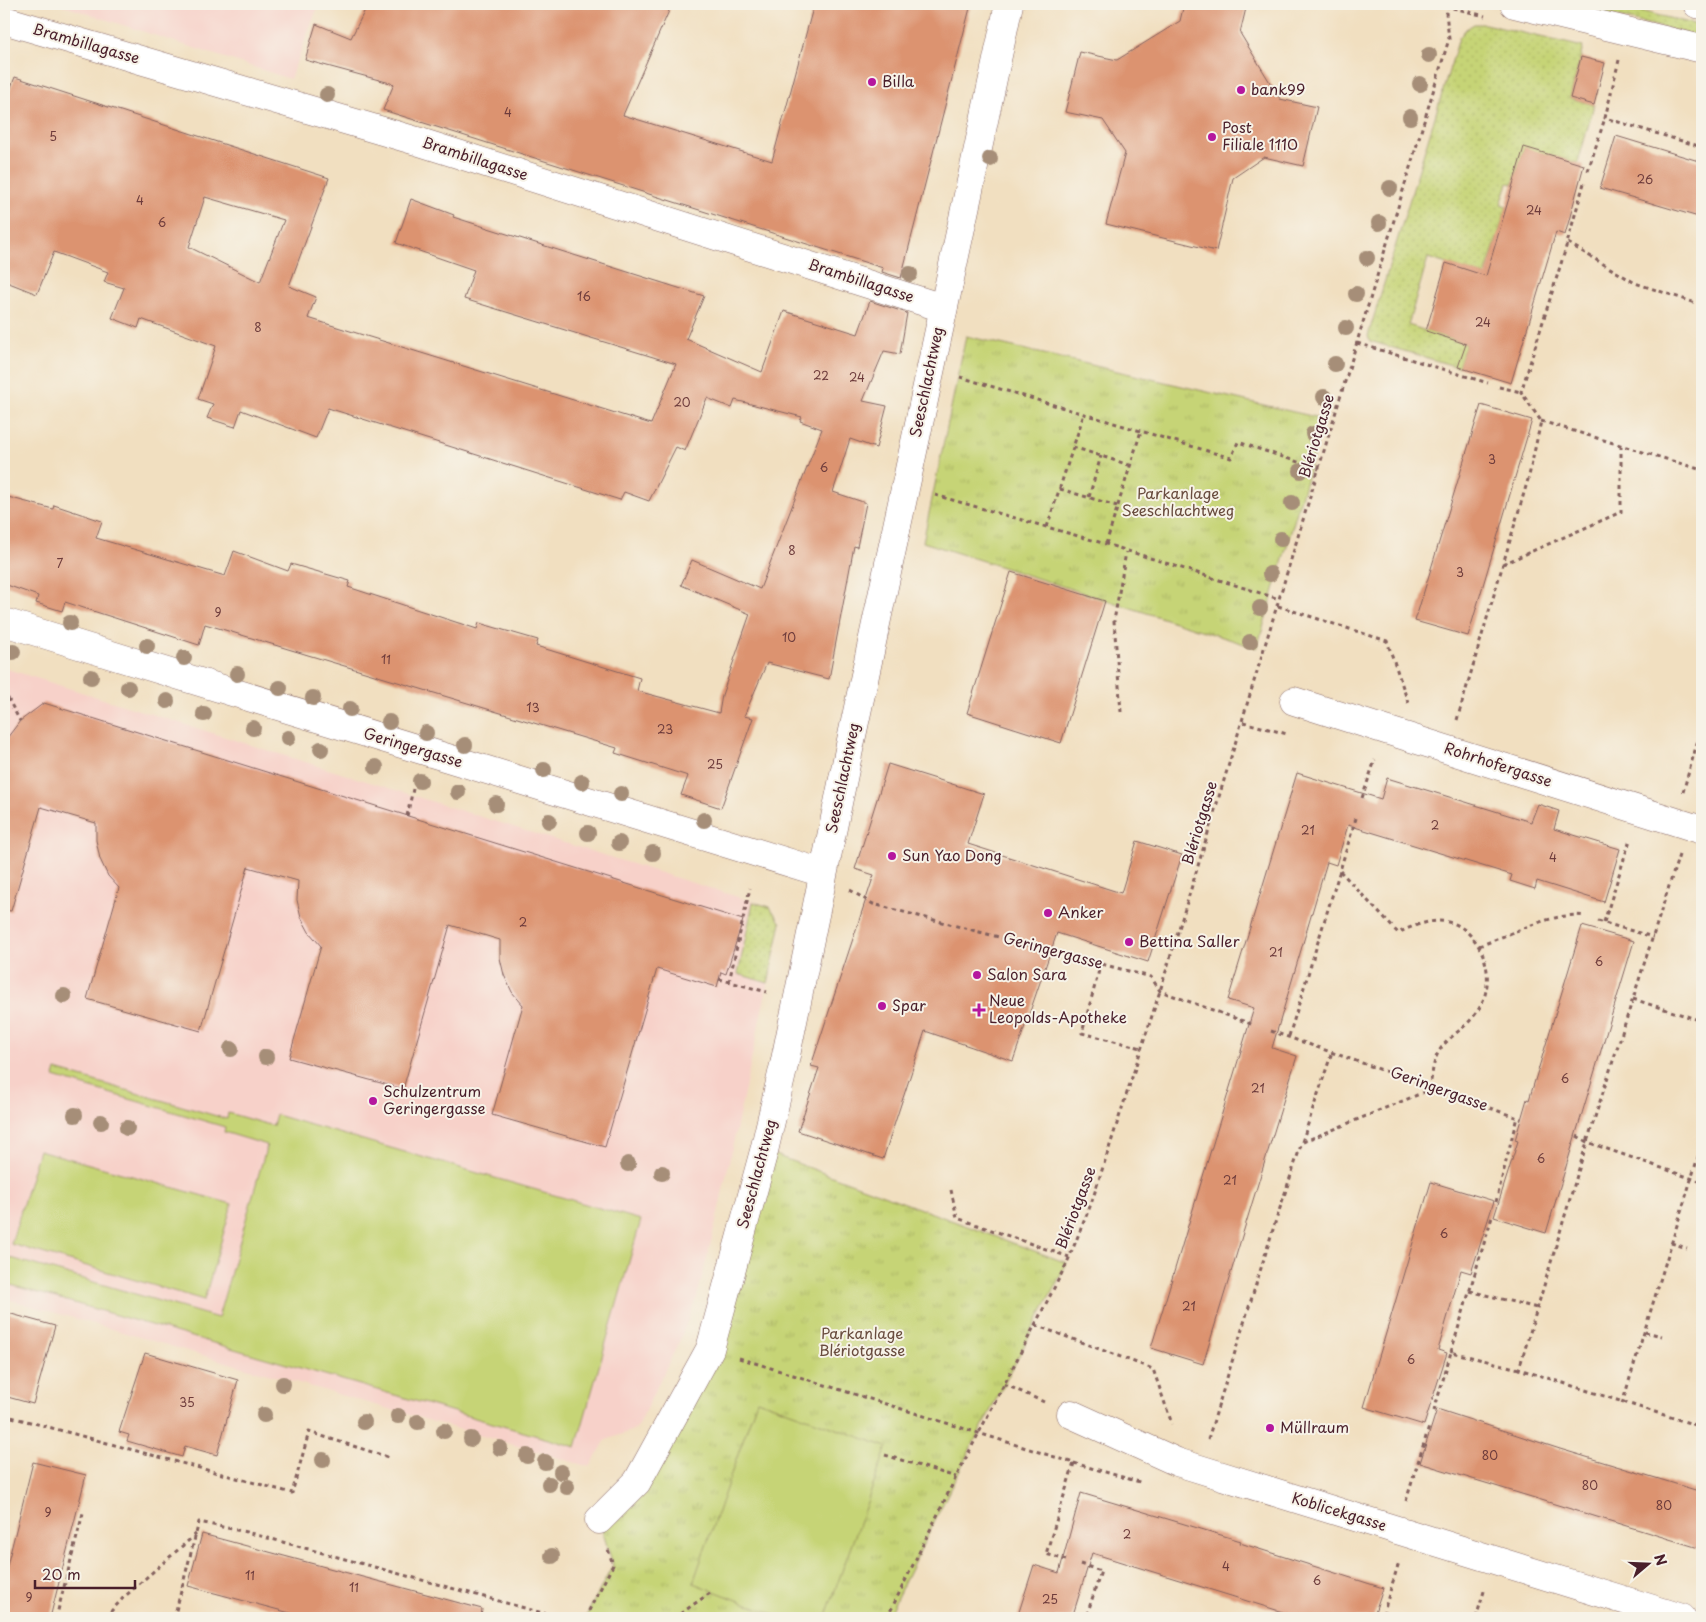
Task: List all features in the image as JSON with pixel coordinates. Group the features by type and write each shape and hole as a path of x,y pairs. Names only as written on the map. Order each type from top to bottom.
{"street":[{"name":"Seeschlachtweg","path":"599,1520 637,1482 710,1349 834,880 943,308 1009,4"},
{"path":"1514,4 1702,49"},
{"path":"1697,4 1702,5"},
{"name":"Brambillagasse","path":"4,20 420,142 943,308"},
{"name":"Geringergasse","path":"4,622 834,880"},
{"name":"Rohrhofergasse","path":"1294,701 1702,830"},
{"name":"Koblicekgasse","path":"1070,1414 1176,1462 1682,1618"}],"path":[{"name":"Blériotgasse","path":"887,1618 956,1477 1069,1257 1091,1204 1160,991 1449,39 1445,4"},
{"path":"1588,171 1605,118 1620,58"},
{"path":"1605,118 1702,147"},
{"path":"1521,392 1568,243 1584,183"},
{"path":"1568,243 1635,283 1702,305"},
{"path":"1357,343 1488,383"},
{"path":"955,375 1232,458 1238,442 1319,469"},
{"path":"1500,387 1521,392 1541,422 1702,470"},
{"path":"1047,527 1084,414"},
{"path":"1455,728 1529,476 1541,422"},
{"path":"1106,544 1141,431"},
{"path":"1503,564 1621,512 1622,446"},
{"path":"1073,447 1129,465"},
{"path":"1088,497 1102,456"},
{"path":"1060,488 1117,506"},
{"path":"927,492 1106,544 1126,552 1279,599"},
{"path":"1121,712 1114,621 1126,552"},
{"path":"1278,606 1387,641 1409,706"},
{"path":"4,691 20,721"},
{"path":"1682,794 1702,726"},
{"path":"1362,798 1375,759"},
{"path":"407,816 413,789"},
{"path":"1674,792 1689,796"},
{"path":"1289,1036 1357,815"},
{"path":"1604,922 1631,837"},
{"path":"1519,1369 1587,1142 1680,852"},
{"path":"1302,1143 1432,1087 1438,1052 1473,1018 1481,1006 1488,984 1488,968 1479,946 1465,930 1438,920 1417,924 1398,933 1340,871"},
{"name":"Geringergasse","path":"834,880 873,904 1151,977 1160,991 1254,1025"},
{"path":"730,982 750,888"},
{"path":"1479,946 1554,918 1572,914 1585,916"},
{"path":"1598,921 1653,937"},
{"path":"1101,964 1082,1033 1142,1048"},
{"path":"719,979 771,993"},
{"path":"1633,999 1702,1021"},
{"name":"Geringergasse","path":"1271,1031 1519,1118 1496,1202"},
{"path":"1206,1447 1332,1052"},
{"path":"1577,1136 1587,1142 1702,1182"},
{"path":"1622,1404 1702,1144"},
{"path":"952,1190 957,1218 1069,1257"},
{"path":"1434,1410 1492,1217"},
{"path":"1671,1243 1687,1248"},
{"path":"1470,1290 1537,1308"},
{"path":"1034,1325 1153,1369 1175,1432"},
{"path":"1645,1332 1662,1336"},
{"path":"710,1349 1074,1463 1046,1554 1066,1560"},
{"path":"1451,1352 1519,1369 1622,1404 1702,1427"},
{"path":"1004,1384 1070,1414"},
{"path":"4,1415 292,1493 309,1432 391,1458"},
{"path":"1404,1509 1429,1427"},
{"path":"885,1454 956,1477"},
{"path":"56,1618 83,1513"},
{"path":"585,1618 613,1565 599,1520"},
{"path":"174,1618 199,1522 246,1532 561,1618"},
{"path":"105,1618 122,1598 197,1533"},
{"path":"1382,1614 1400,1560"},
{"path":"1080,1564 1101,1571 1086,1618"},
{"path":"674,1618 713,1591"}],"shaded area":[{"path":"58,4 319,4 290,79"},
{"name":"Schulzentrum Geringergasse","path":"4,668 770,907 781,923 716,1222 697,1297 679,1342 636,1429 606,1440 590,1467 4,1298"}],"green space":[{"path":"1563,4 1611,4 1702,26 1702,37"},
{"path":"1474,24 1485,24 1583,47 1570,98 1594,105 1578,163 1524,148 1513,184 1508,183 1501,204 1507,206 1485,276 1428,258 1408,325 1466,344 1458,367 1370,341 1368,336 1459,38 1466,29"},
{"name":"Parkanlage Seeschlachtweg","path":"966,336 1324,419 1257,648 923,542"},
{"path":"753,902 770,907 781,923 768,983 738,974"},
{"path":"56,1070 227,1119 228,1113 273,1126 276,1115 641,1220 576,1447 4,1283 4,1256 218,1318 267,1145 224,1132 225,1127 54,1077"},
{"path":"39,1150 232,1204 204,1300 11,1244"},
{"name":"Parkanlage Blériotgasse","path":"764,1151 1067,1263 956,1477 887,1618 585,1618 613,1565 599,1520 710,1349"},
{"path":"757,1400 887,1447 825,1618 784,1618 693,1583"}],"building":[{"path":"368,4 672,4 623,115 772,161 814,4 971,4 901,278 882,272 883,268 383,110 394,84 305,60 316,24 351,38"},
{"name":"Post Filiale 1110","path":"1184,4 1247,4 1240,33 1280,99 1317,107 1303,166 1264,157 1233,178 1216,251 1106,224 1125,153 1103,120 1065,112 1080,52 1117,60 1180,21"},
{"path":"1581,57 1605,63 1594,105 1570,98"},
{"path":"15,77 329,178 289,286 316,297 308,318 651,424 676,364 464,299 474,270 396,243 411,199 454,215 453,217 704,296 686,339 762,372 784,311 858,334 870,301 907,313 900,354 884,351 863,401 887,406 876,448 850,439 833,492 866,503 857,547 854,546 829,679 767,663 744,716 753,718 721,808 681,795 688,776 615,753 617,748 205,624 199,645 65,602 62,611 36,603 38,596 4,584 4,496 53,509 54,505 102,521 96,538 225,576 234,551 288,571 291,564 350,581 348,587 477,629 479,623 538,640 536,646 640,678 637,691 719,713 722,695 750,614 681,585 692,560 760,589 822,429 800,421 802,417 735,400 732,408 707,398 685,451 676,447 649,501 624,492 620,500 328,408 316,438 241,410 235,427 207,418 213,404 198,399 216,346 141,319 138,328 112,318 124,288 104,282 108,272 54,252 37,294 4,281 4,105","holes":["205,197 284,220 260,282 189,247"]},
{"path":"1616,136 1702,162 1702,218 1600,188"},
{"path":"1524,147 1584,165 1565,235 1556,232 1511,383 1458,367 1466,344 1426,331 1446,263 1486,276"},
{"path":"1481,405 1532,420 1468,636 1415,621"},
{"path":"1011,572 1105,601 1061,743 967,713"},
{"name":"Schulzentrum Geringergasse","path":"44,703 743,920 726,974 721,972 717,987 657,969 605,1147 492,1115 523,1005 512,992 504,975 500,958 500,940 450,925 403,1089 289,1058 321,946 309,932 301,917 297,900 298,881 248,867 201,1031 87,999 119,888 108,876 100,859 96,840 96,823 41,807 11,911 4,910 4,742 20,721"},
{"path":"888,764 984,794 968,844 1121,893 1137,841 1182,855 1148,962 1057,933 1013,1061 925,1031 883,1159 798,1131 819,1068 811,1066 874,875 855,869"},
{"path":"1297,773 1381,799 1387,778 1531,822 1538,804 1559,811 1554,829 1620,849 1604,902 1537,881 1535,889 1510,881 1512,875 1348,825 1336,865 1327,862 1272,1048 1297,1056 1203,1364 1151,1348 1254,1008 1228,1000"},
{"path":"1582,926 1634,941 1546,1233 1494,1217 1518,1141 1515,1140 1527,1099 1529,1100"},
{"path":"1431,1182 1494,1201 1471,1273 1461,1270 1438,1350 1447,1353 1424,1425 1364,1407"},
{"path":"4,1312 55,1326 33,1404 4,1396"},
{"path":"145,1353 238,1380 217,1455 185,1446 182,1457 127,1441 129,1435 119,1432"},
{"path":"1437,1409 1702,1492 1702,1549 1420,1463"},
{"path":"33,1462 86,1475 50,1618 4,1618 4,1578"},
{"path":"1081,1493 1241,1541 1240,1543 1383,1588 1373,1618 1302,1618 1092,1553 1072,1618 1017,1618 1034,1565 1059,1573"},
{"path":"202,1534 482,1609 481,1618 309,1618 188,1586"}],"place":[{"name":"Billa","path":"872,82"},
{"name":"bank99","path":"1241,90"},
{"name":"Post Filiale 1110","path":"1212,137"},
{"name":"Sun Yao Dong","path":"892,856"},
{"name":"Anker","path":"1048,913"},
{"name":"Bettina Saller","path":"1129,942"},
{"name":"Salon Sara","path":"977,975"},
{"name":"Spar","path":"882,1006"},
{"name":"Neue Leopolds-Apotheke","path":"979,1010"},
{"name":"Schulzentrum Geringergasse","path":"373,1101"},
{"name":"Müllraum","path":"1270,1428"}]}
